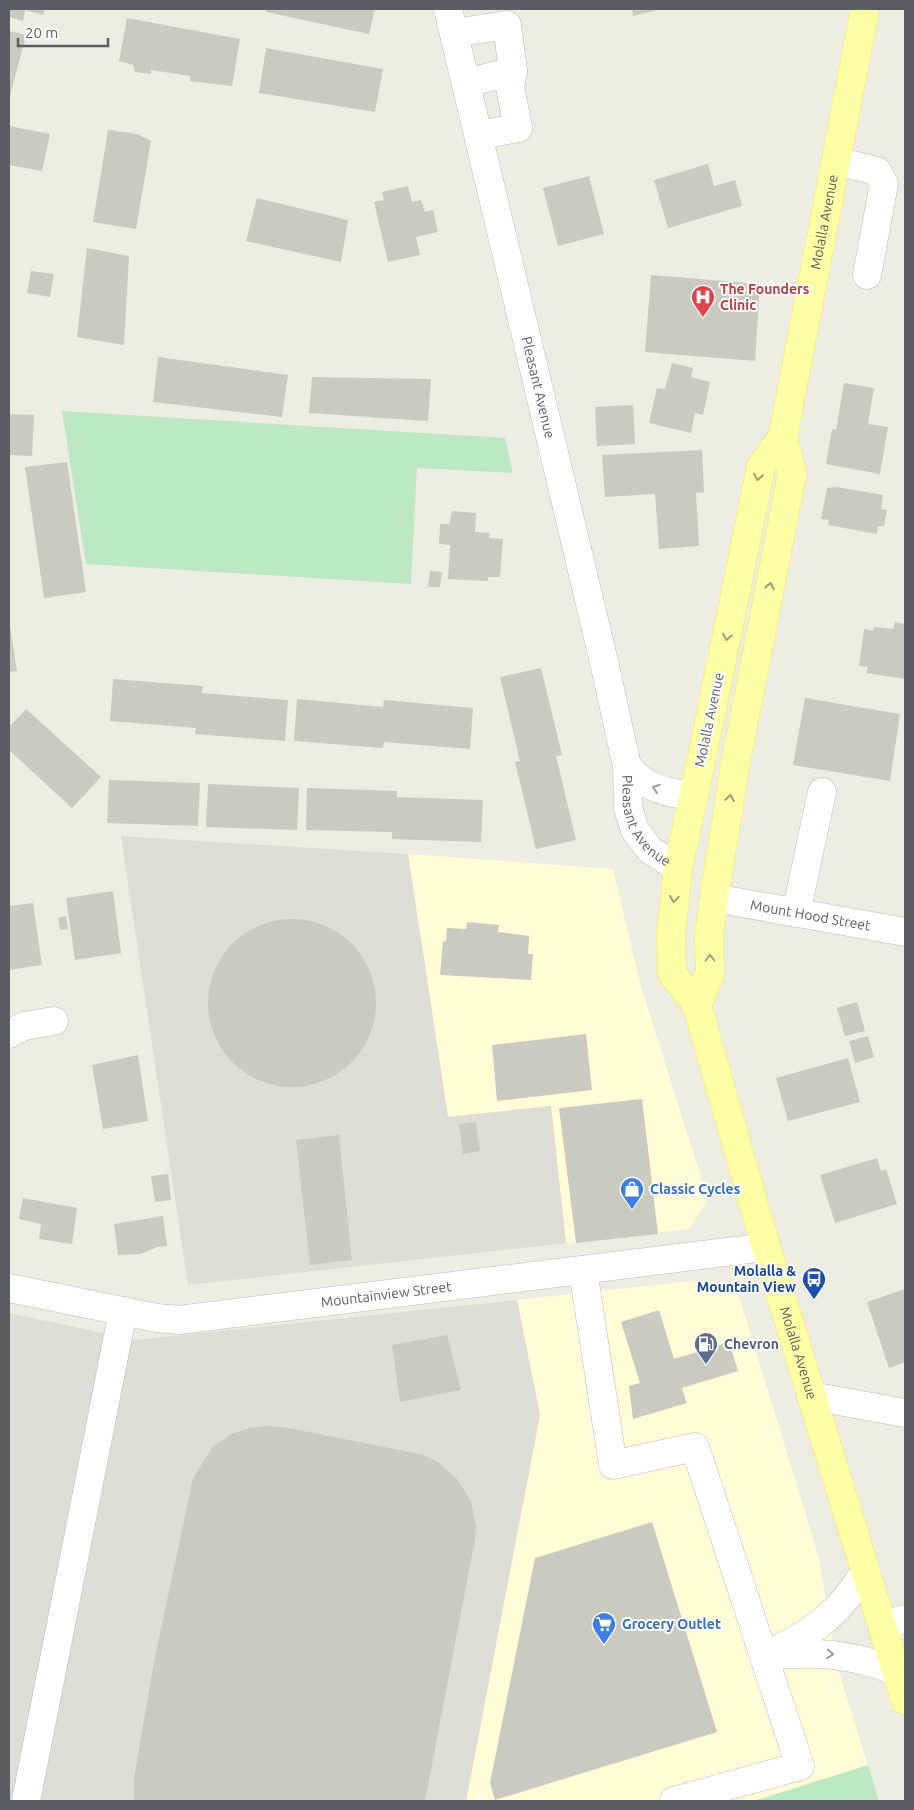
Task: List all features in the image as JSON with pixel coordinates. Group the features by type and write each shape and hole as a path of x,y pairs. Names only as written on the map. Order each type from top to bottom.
{"main road":[{"name":"Molalla Avenue","path":"697,1005 710,974 709,936 714,898 736,766 792,474 783,436 865,9"},
{"name":"Molalla Avenue","path":"783,436 761,467 706,743 678,868 671,936 672,973 697,1005 766,1247 865,1571 894,1622 896,1671 905,1700"},
{"path":"706,743 708,786 695,875 697,887 703,894 714,898"}],"street":[{"path":"451,21 507,25 513,72 510,87 518,128 479,135"},
{"name":"Pleasant Avenue","path":"451,21 627,766 628,808 636,830 650,850 678,868"},
{"path":"466,83 513,72"},
{"path":"836,161 877,171 884,184 868,275"},
{"name":"Pleasant Avenue","path":"627,766 649,786 693,797"},
{"path":"796,913 822,792"},
{"name":"Mount Hood Street","path":"714,898 905,932"},
{"path":"9,1034 24,1026 54,1021"},
{"name":"Mountainview Street","path":"9,1288 179,1320 201,1319 766,1247"},
{"path":"583,1270 613,1465 695,1447 800,1766 724,1794 674,1801"},
{"path":"26,1801 124,1311"},
{"path":"811,1396 905,1413"},
{"path":"764,1656 800,1638 829,1617 850,1596 865,1571"},
{"path":"764,1656 798,1652 834,1654 868,1660 896,1671"}],"shaded area":[{"path":"121,836 408,854 448,1117 551,1106 566,1243 188,1285"},
{"path":"408,854 613,869 640,983 708,1200 689,1229 566,1243 551,1106 448,1117"},
{"path":"701,1280 738,1293 819,1558 837,1666 879,1801 466,1801 540,1415 517,1300"},
{"path":"517,1300 540,1415 466,1801 9,1801 9,1313 135,1340"}],"green space":[{"path":"62,411 505,438 513,473 417,468 411,584 86,564"},
{"path":"868,1765 879,1801 754,1801"}],"building":[{"path":"9,9 45,9 43,15 25,10 23,21 9,17"},
{"path":"267,9 375,9 369,34 266,12"},
{"path":"632,9 661,9 633,16"},
{"path":"127,18 240,39 232,86 190,81 190,76 151,70 151,74 135,72 133,65 119,61"},
{"path":"9,31 26,35 9,100"},
{"path":"266,48 383,69 375,112 259,93"},
{"path":"9,126 50,134 42,171 9,165"},
{"path":"108,130 138,134 151,141 136,229 93,222"},
{"path":"708,164 714,186 735,180 742,206 668,228 654,180"},
{"path":"589,176 604,234 558,246 543,188"},
{"path":"408,186 412,202 421,200 425,212 433,210 438,232 416,237 420,255 388,262 374,202 384,200 382,192"},
{"path":"257,198 348,220 341,262 246,241"},
{"path":"87,248 129,256 124,345 77,337"},
{"path":"31,271 54,274 50,297 27,293"},
{"name":"The Founders Clinic","path":"651,275 760,284 755,361 645,352"},
{"path":"158,357 288,375 282,417 153,402"},
{"path":"672,363 693,368 691,377 710,382 703,415 695,413 691,433 649,423 657,388 665,389"},
{"path":"312,377 431,379 428,421 309,413"},
{"path":"844,383 874,388 868,424 888,427 880,474 826,464 832,429 836,430"},
{"path":"633,405 635,444 597,446 595,407"},
{"path":"9,414 34,415 32,456 9,455"},
{"path":"702,450 704,492 696,493 699,546 659,549 655,494 605,497 602,455"},
{"path":"67,462 86,592 44,598 25,467"},
{"path":"837,487 883,495 881,509 887,510 884,526 878,526 877,534 828,525 829,520 821,519 827,488"},
{"path":"452,511 476,513 475,532 490,533 489,538 503,539 500,577 488,577 488,581 448,579 450,545 439,544 440,524 449,524"},
{"path":"430,571 442,572 440,587 428,587"},
{"path":"9,620 17,671 9,672"},
{"path":"895,622 905,624 905,679 866,673 868,667 859,666 864,629 873,631 874,627 893,629"},
{"path":"541,668 562,755 556,756 576,840 536,849 515,762 520,761 500,677"},
{"path":"113,679 203,686 202,693 288,700 285,741 195,734 196,728 110,721"},
{"path":"805,698 900,714 890,781 793,765"},
{"path":"297,699 383,707 384,700 473,708 470,749 384,742 383,748 294,741"},
{"path":"26,709 101,777 72,808 9,750 9,727"},
{"path":"109,780 200,783 198,826 107,823"},
{"path":"208,784 299,788 297,830 206,827"},
{"path":"307,788 397,791 397,797 483,800 481,842 392,839 392,832 306,830"},
{"path":"113,891 121,953 75,960 66,898"},
{"path":"33,903 42,965 9,970 9,906"},
{"path":"66,916 68,929 60,930 58,918"},
{"path":"292,919 316,923 331,929 345,938 357,950 366,964 372,979 376,1003 372,1027 366,1042 357,1056 345,1068 331,1077 316,1083 292,1087 268,1083 253,1077 239,1068 227,1056 218,1042 212,1027 208,1003 212,979 218,964 227,950 239,938 253,929 268,923"},
{"path":"467,922 499,925 498,932 529,936 528,954 533,954 531,980 440,975 443,941 446,941 447,928 466,929"},
{"path":"857,1002 865,1031 845,1036 837,1008"},
{"path":"586,1034 592,1090 497,1101 492,1045"},
{"path":"868,1036 874,1057 855,1063 849,1041"},
{"path":"138,1055 148,1121 103,1129 92,1065"},
{"path":"848,1058 860,1102 788,1121 776,1078"},
{"path":"642,1099 658,1234 576,1243 559,1108"},
{"path":"476,1122 480,1151 463,1154 459,1124"},
{"path":"339,1135 352,1260 310,1265 296,1140"},
{"path":"877,1158 881,1171 886,1169 897,1204 835,1223 820,1175"},
{"path":"168,1174 171,1200 155,1202 151,1176"},
{"path":"23,1198 77,1208 72,1244 39,1239 41,1224 19,1219"},
{"path":"163,1216 167,1246 157,1247 141,1254 118,1255 114,1224"},
{"path":"905,1289 905,1362 889,1368 867,1302"},
{"path":"659,1310 674,1359 729,1342 738,1371 682,1388 687,1403 633,1419 629,1386 640,1383 621,1322"},
{"path":"447,1335 461,1390 400,1402 392,1345"},
{"path":"283,1427 424,1455 438,1462 457,1479 471,1501 476,1527 475,1539 425,1801 134,1801 134,1778 154,1662 193,1478 213,1446 232,1434 249,1428"},
{"name":"Grocery Outlet","path":"652,1522 717,1732 495,1800 490,1783 535,1558"}],"place":[{"name":"The Founders Clinic","path":"703,318"},
{"name":"Classic Cycles","path":"632,1210"},
{"name":"Molalla & Mountain View","path":"814,1300"},
{"name":"Chevron","path":"706,1365"},
{"name":"Grocery Outlet","path":"604,1645"}]}
